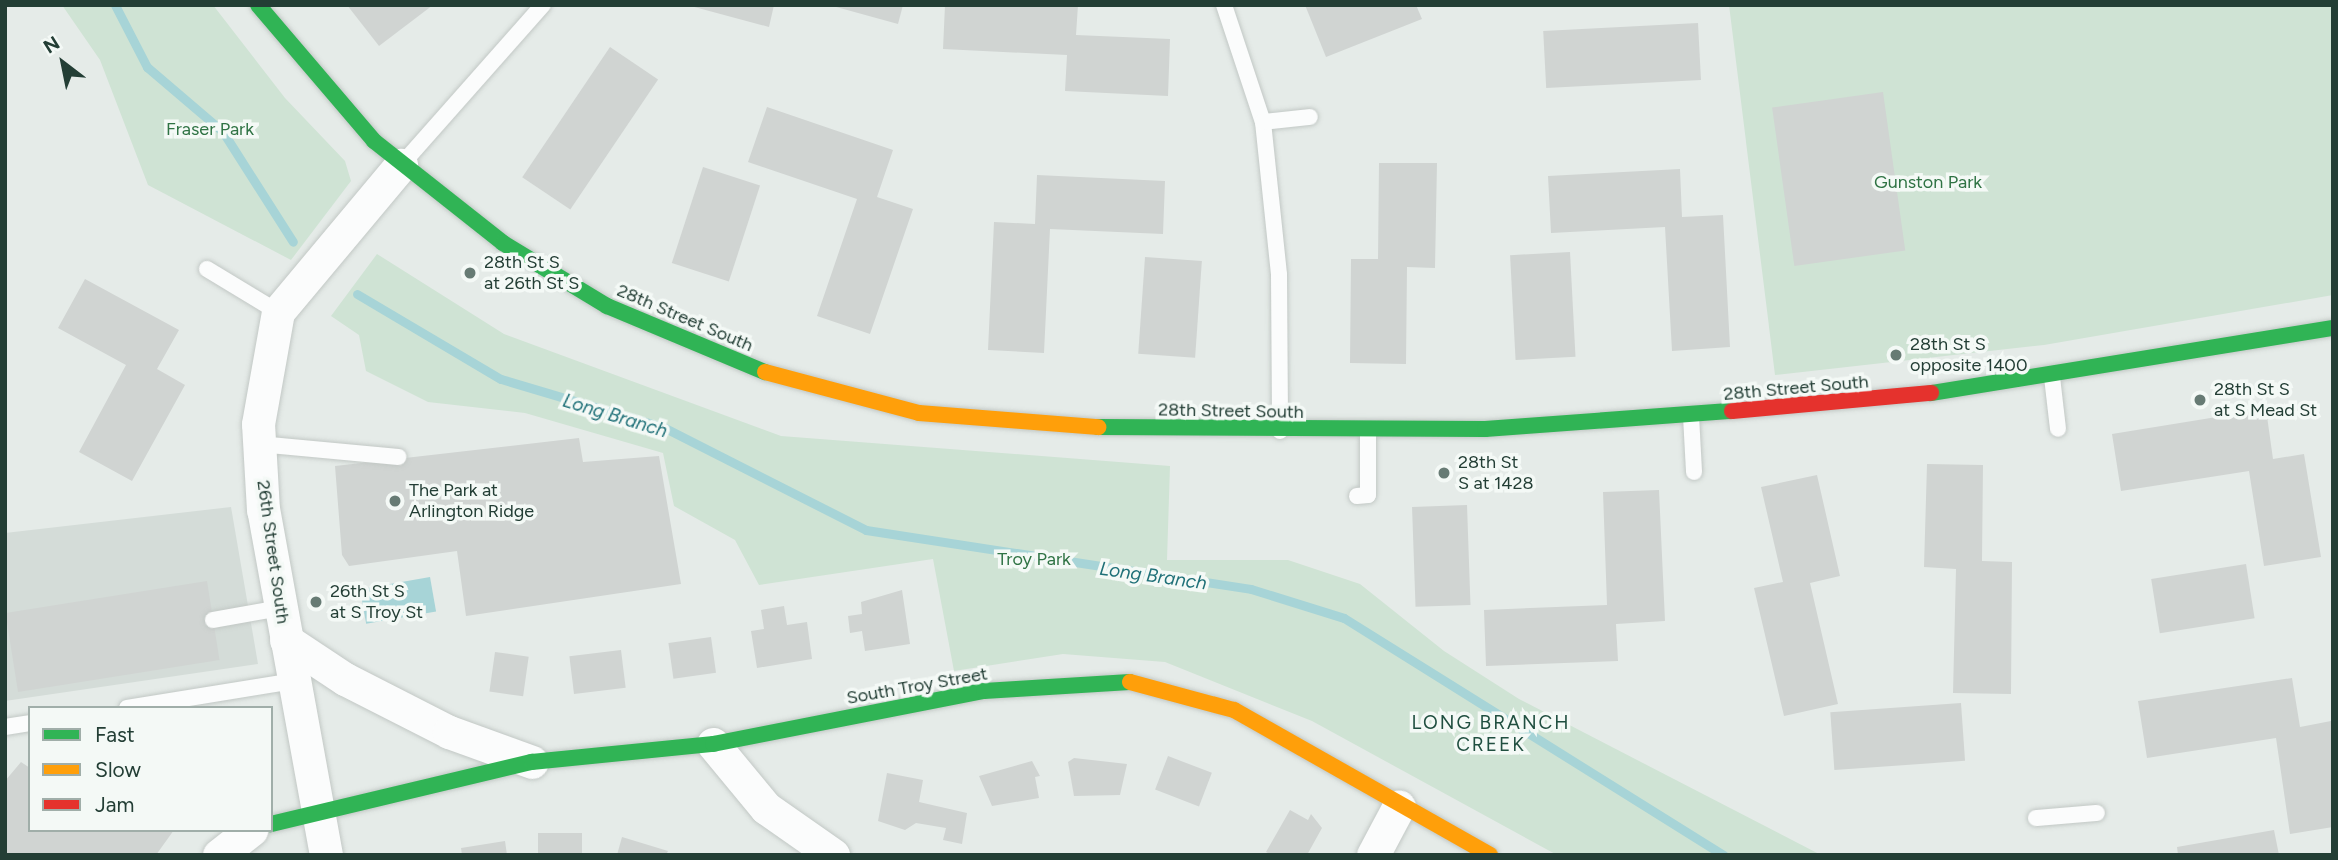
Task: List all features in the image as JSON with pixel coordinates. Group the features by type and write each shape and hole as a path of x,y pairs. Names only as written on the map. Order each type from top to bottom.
{"street":[{"name":"28th Street South","path":"258,5 316,80 401,165 503,243 607,306 722,358 835,394 919,413 1013,422 1280,431 1368,431 1691,416 2052,377 2333,328"},
{"path":"278,312 401,165"},
{"name":"26th Street South","path":"278,312 259,444 283,624 326,855"},
{"path":"283,624 450,732 532,762"},
{"name":"South Troy Street","path":"273,823 318,810 532,762 713,744 984,691 1122,680 1234,710 1399,806 1490,855"},
{"path":"713,744 766,808 833,855"},
{"path":"1373,855 1399,806"},
{"path":"219,855 248,832"}],"lane":[{"path":"401,165 543,5"},
{"path":"1224,5 1263,122 1279,275 1280,431"},
{"path":"1263,122 1310,117"},
{"path":"207,269 278,312"},
{"path":"2052,377 2058,429"},
{"path":"1691,416 1694,472"},
{"path":"1357,496 1368,495 1368,431"},
{"path":"259,444 398,457"},
{"path":"213,620 283,624"},
{"path":"139,706 293,681"},
{"path":"5,727 28,723"},
{"path":"2036,818 2097,813"}],"shaded area":[{"path":"231,507 258,664 5,701 5,533"}],"green space":[{"name":"Fraser Park","path":"62,5 213,5 285,98 345,161 351,181 291,260 148,185 100,60"},
{"name":"Gunston Park","path":"1729,5 2333,5 2333,295 2044,345 1775,375"},
{"name":"Troy Park","path":"377,254 504,334 781,436 1170,466 1167,560 1288,560 1360,584 1444,651 1519,699 1821,855 1557,855 1312,721 1165,662 1063,654 954,671 933,559 759,585 735,540 674,506 663,453 525,413 428,402 366,371 359,335 331,316"}],"water":[{"path":"430,577 436,611 366,624 360,589"}],"building":[{"path":"347,5 433,5 379,46"},
{"path":"687,5 774,5 769,27"},
{"path":"829,5 903,5 898,24"},
{"path":"945,5 1078,5 1076,35 1170,39 1168,96 1065,91 1067,55 943,49"},
{"path":"1305,5 1416,5 1422,19 1326,57"},
{"path":"1698,23 1701,80 1546,88 1543,31"},
{"path":"610,47 658,79 570,210 522,177"},
{"path":"1883,92 1905,250 1794,266 1772,108"},
{"path":"767,107 893,150 877,197 913,209 870,334 817,316 857,199 748,162"},
{"path":"1379,163 1437,163 1435,268 1407,267 1406,364 1350,363 1351,259 1378,259"},
{"path":"703,167 760,186 729,282 672,263"},
{"path":"1680,169 1682,217 1723,215 1730,347 1672,351 1665,227 1551,233 1548,176"},
{"path":"1037,175 1165,181 1163,234 1050,229 1044,353 988,350 994,222 1035,224"},
{"path":"1570,252 1575,357 1516,360 1510,255"},
{"path":"1145,257 1202,261 1195,358 1138,354"},
{"path":"85,279 179,330 157,369 185,385 132,481 79,452 126,365 58,328"},
{"path":"2266,409 2273,459 2304,454 2321,557 2264,566 2249,471 2121,491 2112,434"},
{"path":"579,438 583,462 659,456 681,584 466,616 457,551 349,566 342,555 335,466"},
{"path":"1927,464 1983,465 1982,561 2012,562 2011,694 1953,693 1956,569 1924,567"},
{"path":"1817,475 1840,576 1810,583 1838,704 1784,716 1754,588 1783,582 1761,487"},
{"path":"1659,490 1665,621 1616,624 1618,661 1486,666 1484,610 1607,605 1603,492"},
{"path":"1467,505 1470,605 1416,607 1412,507"},
{"path":"2246,564 2255,618 2160,633 2151,579"},
{"path":"207,581 220,660 18,692 6,613"},
{"path":"902,590 910,644 865,651 862,631 850,633 848,616 862,614 861,602"},
{"path":"784,606 787,625 807,622 812,659 757,668 751,631 764,629 761,610"},
{"path":"711,637 716,673 673,679 668,643"},
{"path":"621,650 626,688 574,694 569,656"},
{"path":"495,652 529,657 523,696 489,692"},
{"path":"2292,678 2300,727 2331,721 2333,827 2290,834 2276,738 2147,758 2138,701"},
{"path":"1961,703 1965,761 1834,770 1830,712"},
{"path":"1168,756 1212,773 1199,806 1155,790"},
{"path":"1074,758 1127,764 1120,795 1074,796 1068,762"},
{"path":"1032,761 1040,776 1035,777 1039,798 992,806 979,776"},
{"path":"21,762 28,767 28,832 173,832 156,855 5,855 5,781"},
{"path":"887,773 923,780 919,802 967,813 962,844 943,840 946,828 916,823 905,830 878,821"},
{"path":"1290,810 1308,820 1311,814 1322,828 1307,855 1272,855 1266,852"},
{"path":"2274,830 2279,855 2178,855 2177,847"},
{"path":"538,833 582,833 582,855 538,855"},
{"path":"622,837 668,851 666,855 617,855"},
{"path":"505,841 507,855 462,855 461,848"}],"waterway":[{"name":"Long Branch","path":"115,5 147,67 223,132 293,242"},
{"name":"Long Branch","path":"357,294 501,379 665,428 866,530 1251,589 1344,618 1724,855"}],"traffic: fast":[{"path":"258,5 374,141 503,243 607,306 765,372"},
{"path":"1931,393 2333,328"},
{"path":"1098,427 1485,429 1732,411"},
{"path":"273,824 532,762 713,744 984,691 1130,682"}],"traffic: slow":[{"path":"765,372 919,413 1098,427"},
{"path":"1130,682 1234,710 1490,855"}],"traffic: jam":[{"path":"1732,411 1931,393"}],"place":[{"name":"28th St S at 26th St S","path":"470,273"},
{"name":"28th St S opposite 1400","path":"1896,355"},
{"name":"28th St S at S Mead St","path":"2200,400"},
{"name":"28th St S at 1428","path":"1444,473"},
{"name":"The Park at Arlington Ridge","path":"395,501"},
{"name":"26th St S at S Troy St","path":"316,602"}],"district":[{"name":"LONG BRANCH CREEK","path":"1491,734"}]}
